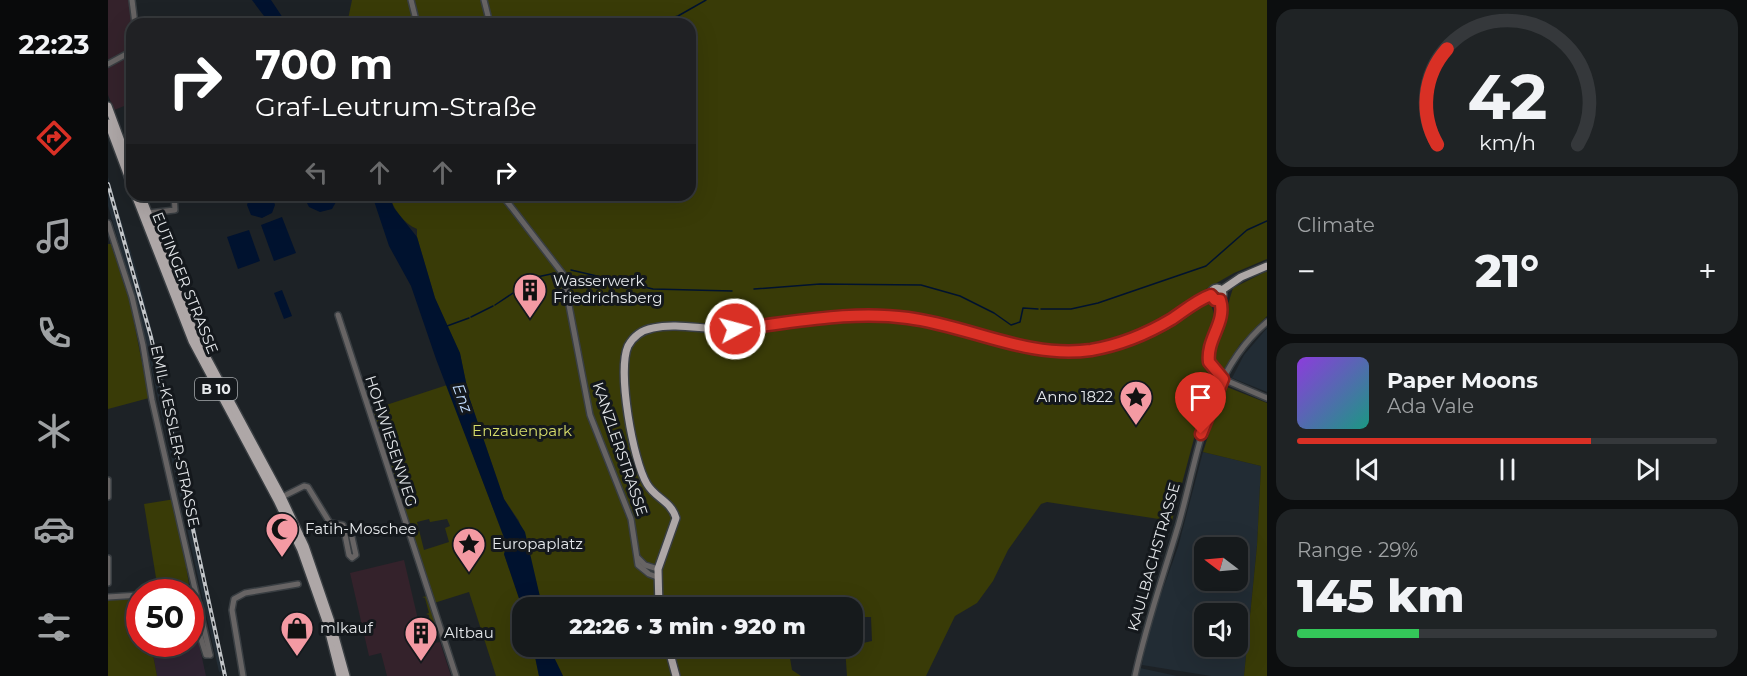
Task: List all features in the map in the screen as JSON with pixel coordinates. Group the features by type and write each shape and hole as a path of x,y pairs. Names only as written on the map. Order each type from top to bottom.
{"main road":[{"path":"108,106 126,155"},
{"path":"108,123 126,171"},
{"name":"EUTINGER STRASSE","path":"137,201 192,341 277,500 301,550 323,613 340,676"},
{"name":"EUTINGER STRASSE","path":"143,201 197,339 282,497 311,560 346,676"},
{"path":"658,597 657,573 675,518 670,506 646,483 632,432 624,364 629,345 641,332 662,327 735,329 815,318 878,315 938,324 1026,348 1075,352 1102,348 1134,338 1211,295 1214,288 1222,290 1241,277 1267,266"},
{"path":"1211,295 1215,300 1220,300 1223,296 1222,290"},
{"path":"671,657 675,676"}],"street":[{"path":"132,0 134,18"},
{"path":"411,0 416,18"},
{"path":"484,0 488,18"},
{"path":"108,64 126,54"},
{"path":"148,213 175,210 174,201"},
{"name":"KANZLERSTRASSE","path":"507,201 563,274 584,393 631,519 637,554 642,563 657,573"},
{"name":"EMIL-KESSLER-STRASSE","path":"108,223 137,316 152,400 193,579"},
{"path":"1220,300 1222,313 1208,353 1214,369 1223,379 1267,398"},
{"name":"HOHWIESENWEG","path":"338,315 456,676"},
{"name":"KAULBACHSTRASSE","path":"1135,676 1145,631 1179,522 1201,434 1223,379 1242,348 1267,322"},
{"path":"108,480 108,497"},
{"path":"282,497 304,486 308,487 330,523 343,525 349,555 352,558 356,555 352,537"},
{"path":"108,558 108,583"},
{"path":"243,676 232,610 233,600 245,593 298,584"},
{"path":"108,597 126,596"},
{"name":"EMIL-KESSLER-STRASSE","path":"204,629 210,655 206,655 204,648"}],"shaded area":[{"path":"108,0 130,0 132,18 126,18 126,105 114,110 108,95"},
{"path":"108,177 137,272 166,387 225,670 219,672 204,605 204,579 198,579 137,304 108,206"},
{"path":"1267,328 1267,392 1232,378 1244,355"},
{"path":"1203,452 1261,466 1257,546 1248,636 1248,603 1194,603 1194,657 1246,657 1244,676 1211,676 1142,665 1148,631 1178,547"},
{"path":"404,560 424,645 440,642 451,676 387,676 381,653 369,656 350,573"},
{"path":"153,657 202,657 206,676 157,676"},
{"path":"1140,668 1177,676 1138,676"}],"green space":[{"path":"352,0 1267,0 1267,259 1234,273 1206,289 1214,314 1209,365 1219,378 1196,431 1172,521 1047,502 1041,504 1008,550 993,581 977,603 955,616 926,676 847,676 846,657 863,657 863,643 872,641 871,617 863,617 863,597 540,597 519,521 504,499 469,397 460,354 435,298 417,237 417,229 407,223 392,201 696,201 696,18 348,18"},
{"path":"108,244 111,244 130,302 149,398 108,409"},
{"path":"1267,271 1267,316 1240,344 1223,372 1218,369 1213,354 1233,288"},
{"name":"Enzauenpark","path":"447,385 507,546 504,554 519,597 512,597 512,657 535,657 539,676 496,676 469,592 434,603 371,410","holes":["447,519 450,526 445,528 449,542 424,550 417,522"]},
{"path":"1227,387 1267,403 1267,676 1244,676 1246,657 1248,657 1257,546 1261,466 1203,452 1217,408"},
{"path":"175,499 188,579 156,579 144,504"},
{"path":"428,596 438,630 431,633 429,615 426,614 429,613 425,598 422,597"},
{"path":"126,597 126,657 153,657 157,676 108,676 108,599"},
{"path":"554,657 791,657 792,670 801,676 563,676"}],"water":[{"path":"252,0 271,0 283,18 266,18"},
{"path":"248,201 274,201 275,205 272,213 262,218 251,215 247,205"},
{"path":"306,201 337,201 332,209 320,212 309,207"},
{"name":"Enz","path":"374,201 391,201 394,208 417,237 435,298 460,353 469,397 504,499 525,532 540,597 519,597 504,554 507,545 436,359 411,286 389,246"},
{"path":"282,217 296,253 274,261 261,225"},
{"path":"249,230 260,261 238,269 227,237"},
{"path":"282,290 292,316 284,319 274,293"},
{"path":"535,657 554,657 563,676 539,676"}],"waterway":[{"path":"671,18 706,0"},
{"path":"1041,309 1071,309 1098,303 1206,266 1247,230 1267,221"},
{"path":"571,270 653,289 732,291"},
{"path":"495,305 537,277 551,274"},
{"path":"754,289 820,284 921,285 960,296 994,313 1011,325 1020,322 1023,308 1038,309"},
{"path":"471,317 493,306"},
{"path":"447,326 469,318"}],"railway":[{"path":"108,184 151,337 225,676"}],"place":[{"name":"Wasserwerk Friedrichsberg","path":"530,319"},
{"name":"Anno 1822","path":"1136,426"},
{"name":"Fatih-Moschee","path":"282,558"},
{"name":"Europaplatz","path":"469,573"},
{"name":"mlkauf","path":"297,657"},
{"name":"Altbau","path":"421,662"}],"route":[{"path":"735,329 815,318 878,315 911,318 949,326 1026,348 1075,352 1102,348 1140,336 1211,295 1213,299 1220,300 1222,313 1208,353 1209,362 1223,379 1205,419 1201,434"}]}
